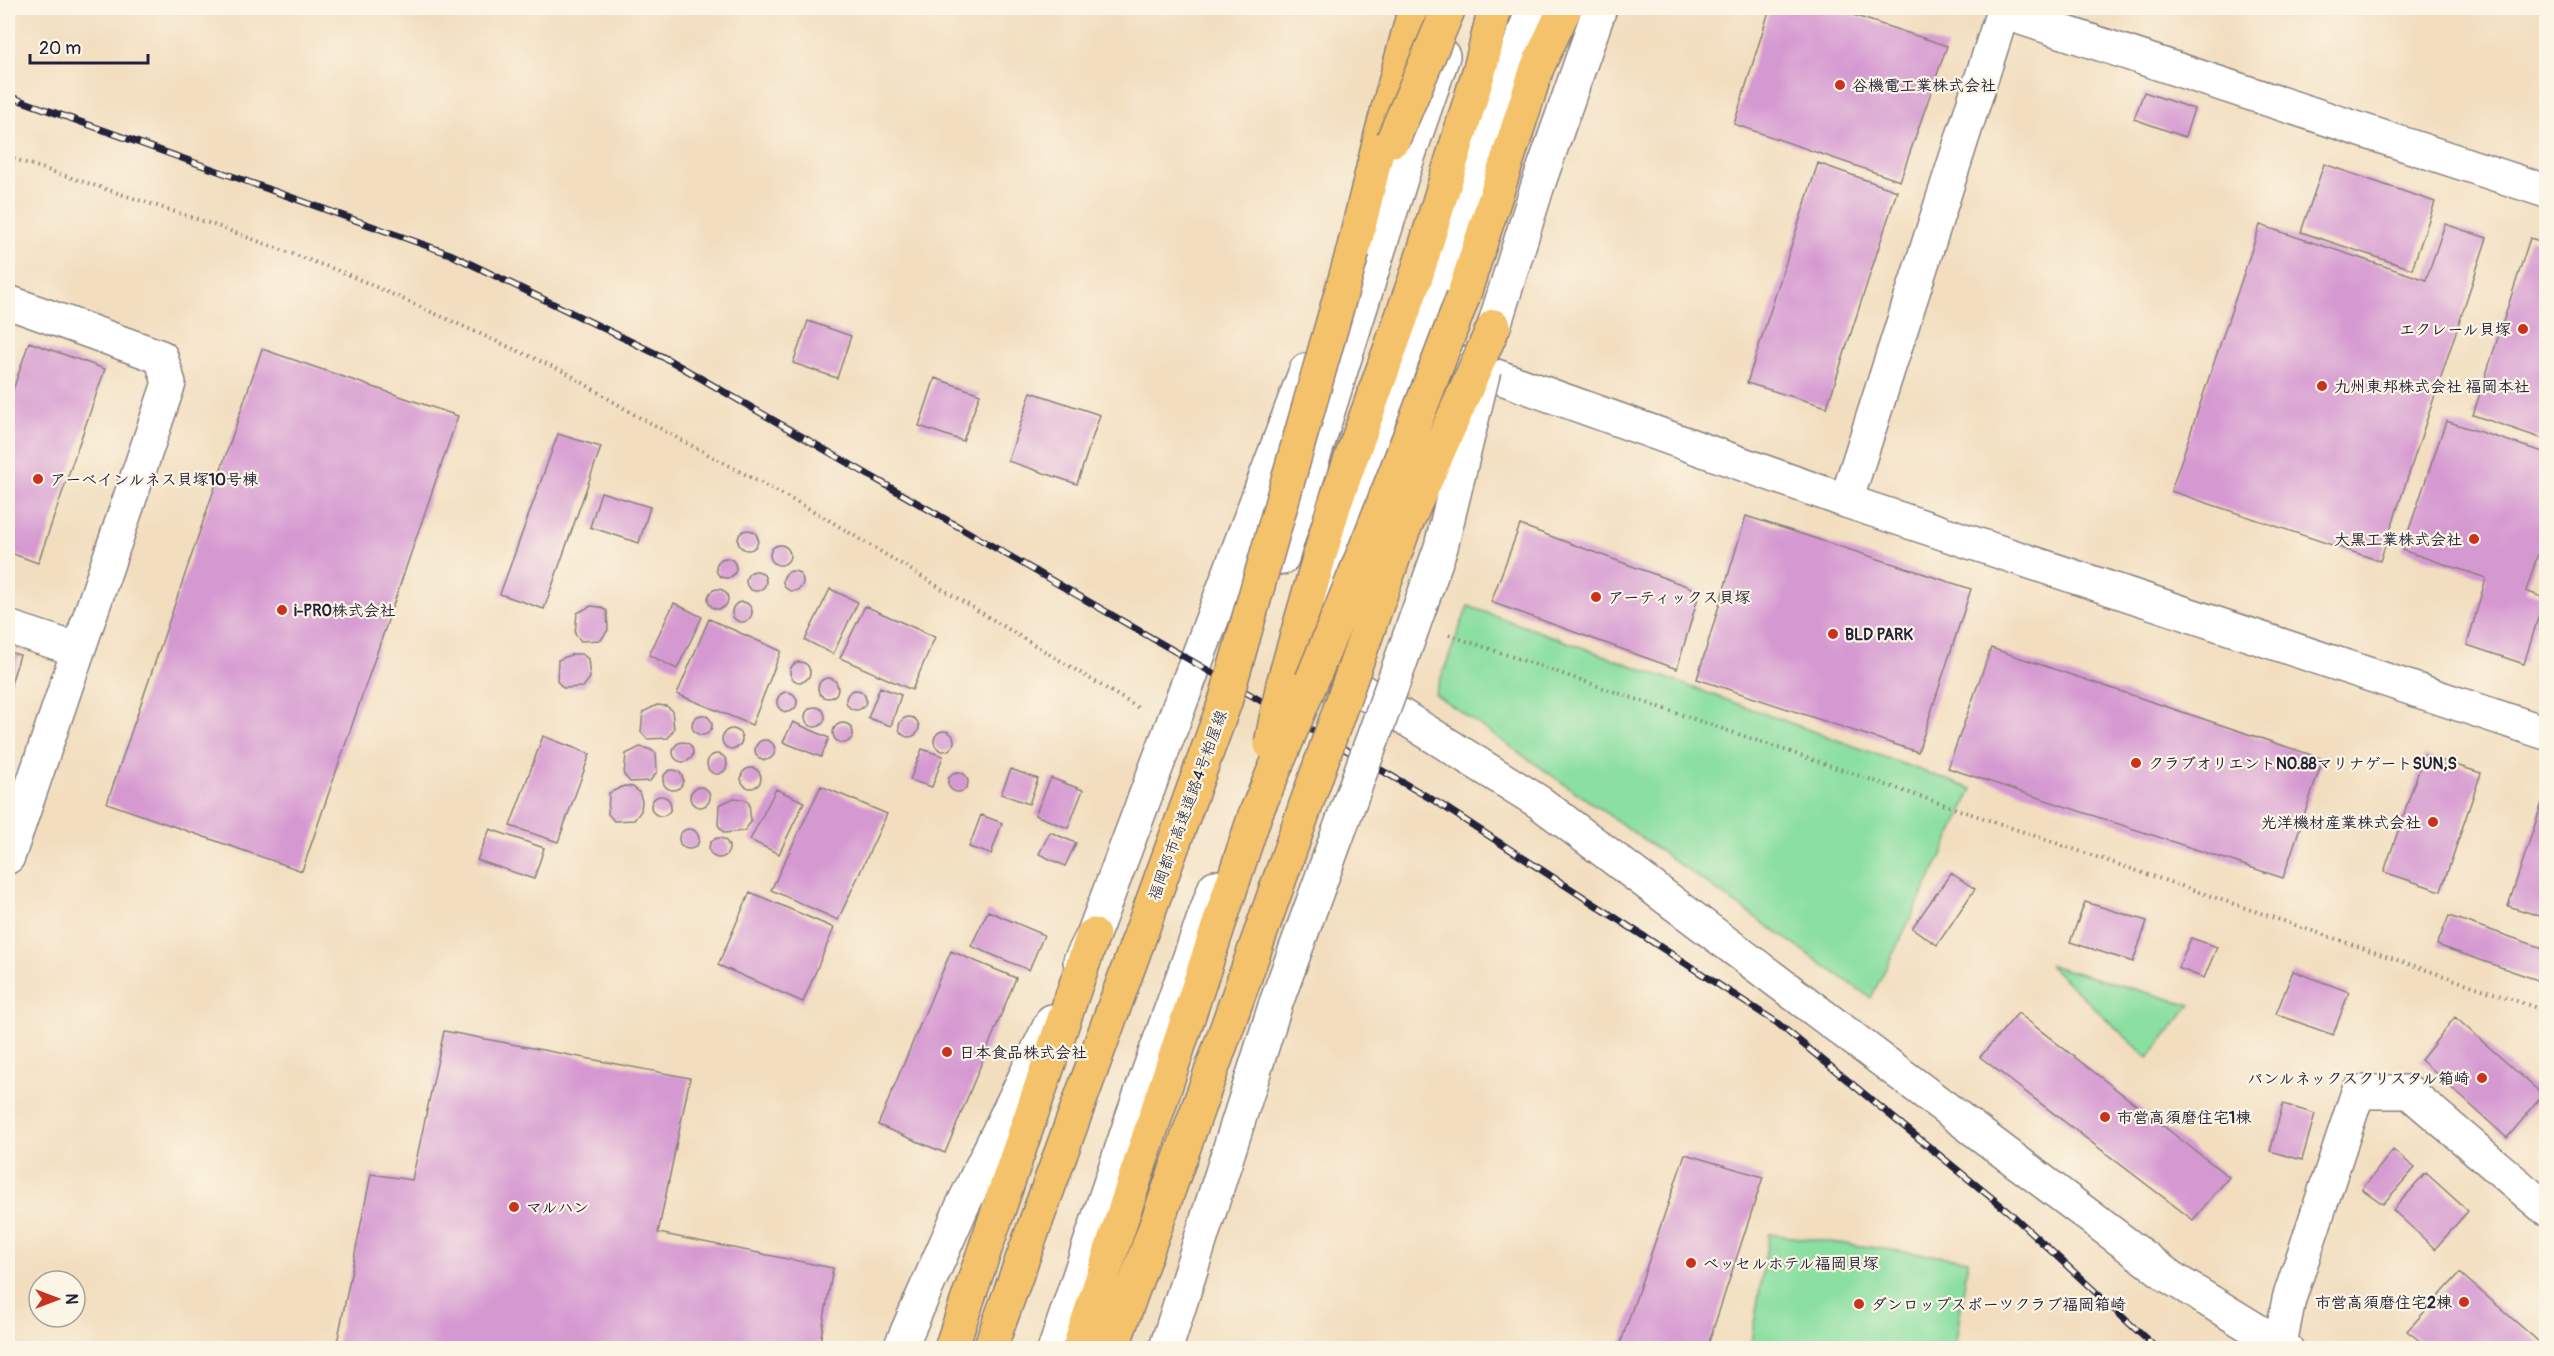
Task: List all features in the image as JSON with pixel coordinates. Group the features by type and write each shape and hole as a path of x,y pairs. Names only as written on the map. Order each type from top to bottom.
{"highway":[{"path":"1353,251 1415,8"},
{"path":"1353,251 1393,140 1449,8"},
{"path":"1255,815 1283,684 1334,506 1416,277 1481,65 1496,8"},
{"path":"1079,1348 1255,815 1306,697 1429,386 1463,297 1537,68 1565,8"},
{"name":"福岡都市高速道路4号粕屋線","path":"990,1348 1224,702 1353,251"},
{"path":"1112,1348 1403,531 1494,326"},
{"path":"951,1348 1093,935"}],"street":[{"path":"1426,106 1440,8"},
{"path":"1001,1348 1104,1068 1256,638 1407,163 1460,8"},
{"path":"1054,1348 1133,1115 1235,833 1306,656 1533,8"},
{"path":"1166,1348 1276,1003 1441,546 1494,326 1538,185 1600,8"},
{"path":"1846,501 2004,10 2547,191"},
{"path":"900,1348 961,1209 1093,935 1335,293 1407,163"},
{"path":"8,302 161,357 169,383 8,857"},
{"path":"1413,346 1846,501 2547,733"},
{"path":"8,627 78,650"},
{"path":"1306,656 1539,802 2170,1277 2283,1346 2289,1299 2358,1092 2409,1092 2547,1209"}],"path":[{"path":"8,157 206,222 347,274 567,373 635,415 817,513 1141,710"},
{"path":"1440,631 2547,1011"}],"green space":[{"path":"1468,606 1972,789 1871,998 1435,694"},
{"path":"2049,965 2191,1005 2148,1058"},
{"name":"ダンロップスポーツクラブ福岡箱崎","path":"1769,1234 1968,1260 1955,1348 1750,1348"}],"building":[{"name":"谷機電工業株式会社","path":"1770,8 1832,8 1947,46 1900,181 1734,124"},
{"path":"2144,92 2194,109 2185,137 2134,119"},
{"path":"1818,163 1897,191 1827,407 1747,383"},
{"path":"2324,164 2435,202 2412,269 2301,232"},
{"name":"九州東邦株式会社 福岡本社","path":"2445,224 2487,238 2380,561 2171,491 2260,225 2426,280"},
{"name":"エクレール貝塚","path":"2530,238 2546,243 2546,440 2473,415"},
{"path":"808,321 851,336 837,378 793,363"},
{"name":"アーベインルネス貝塚10号棟","path":"29,342 105,369 38,563 8,552 8,405"},
{"name":"i-PRO株式会社","path":"262,349 458,416 302,871 107,803"},
{"path":"935,378 980,394 963,441 919,426"},
{"path":"1031,392 1100,415 1077,484 1008,461"},
{"name":"大黒工業株式会社","path":"2446,421 2546,453 2546,529 2526,591 2544,598 2524,664 2467,645 2486,578 2402,550"},
{"path":"558,434 601,447 544,609 500,594"},
{"path":"601,492 650,507 639,543 590,527"},
{"name":"BLD PARK","path":"1746,516 1971,589 1918,752 1697,679"},
{"name":"アーティックス貝塚","path":"1520,525 1700,591 1677,669 1491,602"},
{"path":"748,530 755,533 758,540 755,547 748,550 741,547 738,540 741,533"},
{"path":"780,545 787,548 790,555 787,562 780,565 773,562 770,555 773,548"},
{"path":"726,558 733,561 736,568 733,575 726,578 719,575 716,568 719,561"},
{"path":"756,571 763,574 766,581 763,588 756,591 749,588 746,581 749,574"},
{"path":"793,571 800,574 803,581 800,588 793,591 786,588 783,581 786,574"},
{"path":"718,589 725,592 728,599 725,606 718,609 711,606 708,599 711,592"},
{"path":"830,589 858,602 833,654 805,640"},
{"path":"742,602 749,605 752,612 749,619 742,622 735,619 732,612 735,605"},
{"path":"674,603 702,617 677,669 649,655"},
{"path":"591,606 607,611 608,630 601,640 581,641 575,634 577,613"},
{"path":"865,606 935,637 912,690 840,658"},
{"path":"709,619 781,651 752,725 677,694"},
{"name":"クラブオリエントNO.88マリナゲートSUN,S","path":"1991,648 2323,759 2283,878 1948,768"},
{"path":"8,652 20,655 8,693"},
{"path":"573,654 582,654 588,659 590,678 583,687 563,688 557,681 558,660"},
{"path":"800,662 807,665 810,672 807,679 800,682 793,679 790,672 793,665"},
{"path":"828,678 835,681 838,688 835,695 828,698 821,695 818,688 821,681"},
{"path":"880,687 901,695 891,726 868,718"},
{"path":"856,690 863,693 866,700 863,707 856,710 849,707 846,700 849,693"},
{"path":"787,692 794,695 797,702 794,709 787,712 780,709 777,702 780,695"},
{"path":"657,705 666,706 672,710 674,729 668,738 647,739 641,732 643,712"},
{"path":"815,707 822,710 825,717 822,724 815,727 808,724 805,717 808,710"},
{"path":"702,715 709,718 712,725 709,732 702,735 695,732 692,725 695,718"},
{"path":"909,717 916,720 919,727 916,734 909,737 902,734 899,727 902,720"},
{"path":"793,722 829,738 821,757 783,742"},
{"path":"843,723 850,726 853,733 850,740 843,743 836,740 833,733 836,726"},
{"path":"732,729 739,732 742,739 739,746 732,749 725,746 722,739 725,732"},
{"path":"944,731 951,734 954,741 951,748 944,751 937,748 934,741 937,734"},
{"path":"543,736 590,754 558,842 510,826"},
{"path":"765,740 772,743 775,750 772,757 765,760 758,757 755,750 758,743"},
{"path":"683,742 690,745 693,752 690,759 683,762 676,759 673,752 676,745"},
{"path":"640,747 656,753 657,772 650,781 630,782 624,775 626,754"},
{"path":"922,749 943,756 932,787 910,780"},
{"path":"717,754 724,757 727,764 724,771 717,774 710,771 707,764 710,757"},
{"name":"光洋機材産業株式会社","path":"2424,755 2481,773 2441,891 2384,872"},
{"path":"751,768 758,771 761,778 758,785 751,788 744,785 741,778 744,771"},
{"path":"1011,769 1038,779 1029,804 1001,794"},
{"path":"673,770 680,773 683,780 680,787 673,790 666,787 663,780 666,773"},
{"path":"958,772 965,775 968,782 965,789 958,792 951,789 948,782 951,775"},
{"path":"1051,778 1083,790 1068,828 1035,815"},
{"path":"624,786 633,787 639,792 642,801 641,811 634,820 614,821 608,814 609,793"},
{"path":"821,786 887,814 838,920 771,890"},
{"path":"700,787 707,790 710,797 707,804 700,807 693,804 690,797 693,790"},
{"path":"776,789 804,802 779,854 750,840"},
{"path":"2546,791 2546,918 2508,906"},
{"path":"661,796 668,799 671,806 668,813 661,816 654,813 651,806 654,799"},
{"path":"734,798 743,799 749,803 751,822 744,831 724,833 718,825 719,805"},
{"path":"981,815 1002,823 991,854 969,847"},
{"path":"490,829 544,848 534,879 477,860"},
{"path":"689,829 696,832 699,839 696,846 689,849 682,846 679,839 682,832"},
{"path":"1050,832 1076,843 1065,866 1039,854"},
{"path":"719,838 726,841 729,848 726,855 719,858 712,855 709,848 712,841"},
{"path":"1951,873 1975,889 1937,945 1912,928"},
{"path":"750,892 834,928 803,1002 718,965"},
{"path":"2085,902 2147,921 2133,962 2070,942"},
{"path":"988,911 1044,935 1029,970 971,946"},
{"path":"2449,916 2546,949 2546,983 2437,945"},
{"path":"2191,938 2217,947 2204,978 2178,968"},
{"name":"日本食品株式会社","path":"951,951 1016,978 945,1153 878,1125"},
{"path":"2293,971 2349,992 2333,1035 2276,1014"},
{"name":"市営高須磨住宅1棟","path":"2018,1013 2229,1177 2193,1220 1980,1057"},
{"name":"パンルネックスクリスタル箱崎","path":"2455,1017 2543,1095 2507,1138 2421,1060"},
{"name":"マルハン","path":"444,1031 690,1078 658,1233 833,1268 819,1348 336,1348 371,1174 412,1180"},
{"path":"2283,1104 2315,1114 2302,1160 2270,1151"},
{"path":"2393,1150 2415,1168 2383,1204 2362,1189"},
{"name":"ベッセルホテル福岡貝塚","path":"1685,1154 1763,1177 1707,1348 1619,1348"},
{"path":"2426,1173 2468,1211 2435,1249 2393,1210"},
{"name":"市営高須磨住宅2棟","path":"2460,1273 2546,1348 2429,1348 2407,1331"}],"railway":[{"path":"8,96 450,254 669,360 1440,804 1776,1022 2009,1212 2156,1348"}],"place":[{"name":"谷機電工業株式会社","path":"1840,85"},
{"name":"エクレール貝塚","path":"2523,329"},
{"name":"九州東邦株式会社 福岡本社","path":"2322,386"},
{"name":"アーベインルネス貝塚10号棟","path":"38,479"},
{"name":"大黒工業株式会社","path":"2474,539"},
{"name":"アーティックス貝塚","path":"1596,597"},
{"name":"i-PRO株式会社","path":"282,610"},
{"name":"BLD PARK","path":"1833,634"},
{"name":"クラブオリエントNO.88マリナゲートSUN,S","path":"2136,763"},
{"name":"光洋機材産業株式会社","path":"2433,822"},
{"name":"日本食品株式会社","path":"947,1052"},
{"name":"パンルネックスクリスタル箱崎","path":"2482,1078"},
{"name":"市営高須磨住宅1棟","path":"2105,1117"},
{"name":"マルハン","path":"514,1207"},
{"name":"ベッセルホテル福岡貝塚","path":"1691,1263"},
{"name":"市営高須磨住宅2棟","path":"2464,1302"},
{"name":"ダンロップスポーツクラブ福岡箱崎","path":"1859,1304"}]}
